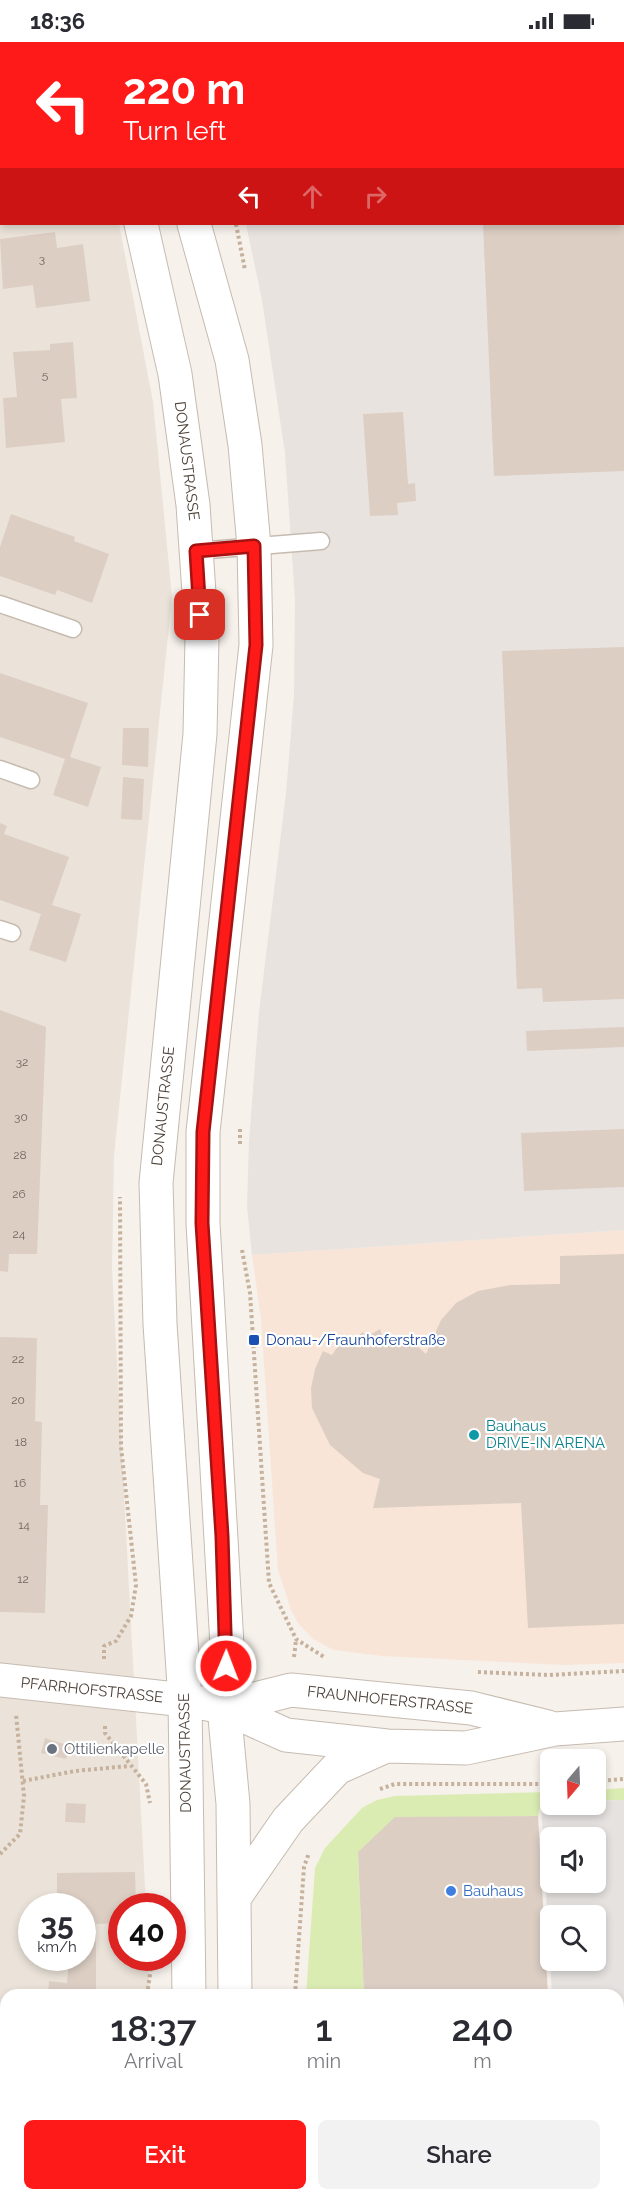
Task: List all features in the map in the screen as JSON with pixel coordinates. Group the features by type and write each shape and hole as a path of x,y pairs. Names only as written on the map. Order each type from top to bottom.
{"street":[{"name":"DONAUSTRASSE","path":"141,225 175,374 194,505 202,637 200,734 156,1183 160,1324 185,1700 189,1989"},
{"path":"194,225 232,360 245,445 254,546 256,645 203,1132 202,1223 227,1645 224,1707 233,1804 235,1989"},
{"name":"PFARRHOFSTRASSE","path":"6,1680 185,1700"},
{"name":"FRAUNHOFERSTRASSE","path":"224,1707 291,1690 471,1708 555,1729"},
{"name":"FRAUNHOFERSTRASSE","path":"185,1700 224,1707 286,1735 387,1746 466,1748 555,1729 624,1724"},
{"path":"234,1898 288,1820 337,1768 387,1746"}],"lane":[{"path":"196,551 321,541"},
{"path":"0,604 73,629"},
{"path":"0,769 31,780"}],"path":[{"path":"236,225 246,275"},
{"path":"240,1149 242,1116"},
{"path":"241,1247 250,1293 269,1583 296,1640 309,1650 336,1659"},
{"path":"477,1672 549,1675 624,1671"},
{"path":"0,1854 20,1834 23,1781 6,1680"},
{"path":"23,1781 75,1771 129,1766"},
{"path":"606,1780 624,1779"},
{"path":"376,1790 395,1784 540,1784"},
{"path":"295,1989 304,1867 311,1847"},
{"path":"148,1989 150,1971"}],"shaded area":[{"path":"0,225 119,225 153,402 172,597 114,1156 112,1269 145,1893 108,1893 108,1971 149,1971 150,1989 0,1989"},
{"path":"246,225 624,225 624,1230 252,1255 247,1206 249,1141 259,1012 286,793 294,695 295,599 285,453 262,300"},
{"path":"624,1230 624,1663 564,1665 382,1656 334,1650 313,1639 298,1623 291,1610 278,1570 261,1319 252,1255"},
{"path":"624,1800 624,1989 552,1989 551,1971 606,1971 606,1905 547,1905 546,1893 606,1893 606,1827 542,1827 542,1815 606,1815 606,1801"}],"green space":[{"path":"624,1788 624,1800 606,1801 606,1789"},
{"path":"540,1792 540,1808 538,1816 395,1818 358,1853 364,1989 306,1989 315,1868 325,1848 362,1808 377,1800 395,1796"}],"building":[{"path":"483,225 624,225 624,471 494,476"},
{"path":"55,232 57,248 83,244 90,301 36,308 33,285 3,289 0,239"},
{"path":"73,342 77,398 61,399 65,442 6,448 3,398 17,397 13,352 50,350 50,344"},
{"path":"403,412 408,484 415,483 416,501 397,503 398,515 370,516 363,414"},
{"path":"11,514 75,537 74,541 109,554 92,603 57,590 55,595 0,576 0,547"},
{"path":"624,647 624,999 543,1002 542,988 517,989 502,651"},
{"path":"0,673 88,703 70,757 101,767 88,807 53,795 65,759 0,737"},
{"path":"123,728 149,728 148,767 122,765"},
{"path":"123,777 144,779 142,820 121,819"},
{"path":"0,823 7,826 4,834 69,857 52,905 81,914 66,962 29,950 41,914 0,900"},
{"path":"0,1010 46,1027 37,1254 9,1254 8,1272 0,1271"},
{"path":"624,1027 624,1047 527,1051 526,1031"},
{"path":"624,1129 624,1187 524,1191 521,1133"},
{"name":"Bauhaus DRIVE-IN ARENA","path":"624,1254 624,1624 528,1628 521,1503 373,1508 380,1479 363,1473 330,1445 312,1408 311,1388 315,1369 323,1351 332,1355 343,1339 347,1345 363,1332 366,1337 380,1329 383,1339 397,1336 399,1343 416,1345 426,1354 441,1320 456,1303 478,1291 510,1285 560,1284 560,1256"},
{"path":"0,1337 37,1338 35,1421 42,1422 40,1505 48,1505 45,1613 0,1612"},
{"name":"Ottilienkapelle","path":"45,1738 70,1746 66,1759 41,1753"},
{"path":"66,1803 86,1804 85,1823 65,1822"},
{"name":"Bauhaus","path":"538,1816 540,1893 542,1893 543,1905 540,1905 540,1971 547,1971 548,1989 364,1989 358,1852 395,1817"},
{"path":"135,1872 136,1893 108,1893 108,1924 96,1924 96,1893 57,1893 57,1873"},
{"path":"68,1971 96,1971 96,1989 48,1989 49,1981 67,1983"}],"place":[{"name":"Donau-/Fraunhoferstraße","path":"254,1340"},
{"name":"Bauhaus DRIVE-IN ARENA","path":"474,1435"},
{"name":"Ottilienkapelle","path":"52,1749"},
{"name":"Bauhaus","path":"451,1891"}],"route":[{"path":"200,615 196,551 254,546 256,645 203,1132 202,1223 222,1536 226,1666"}]}
